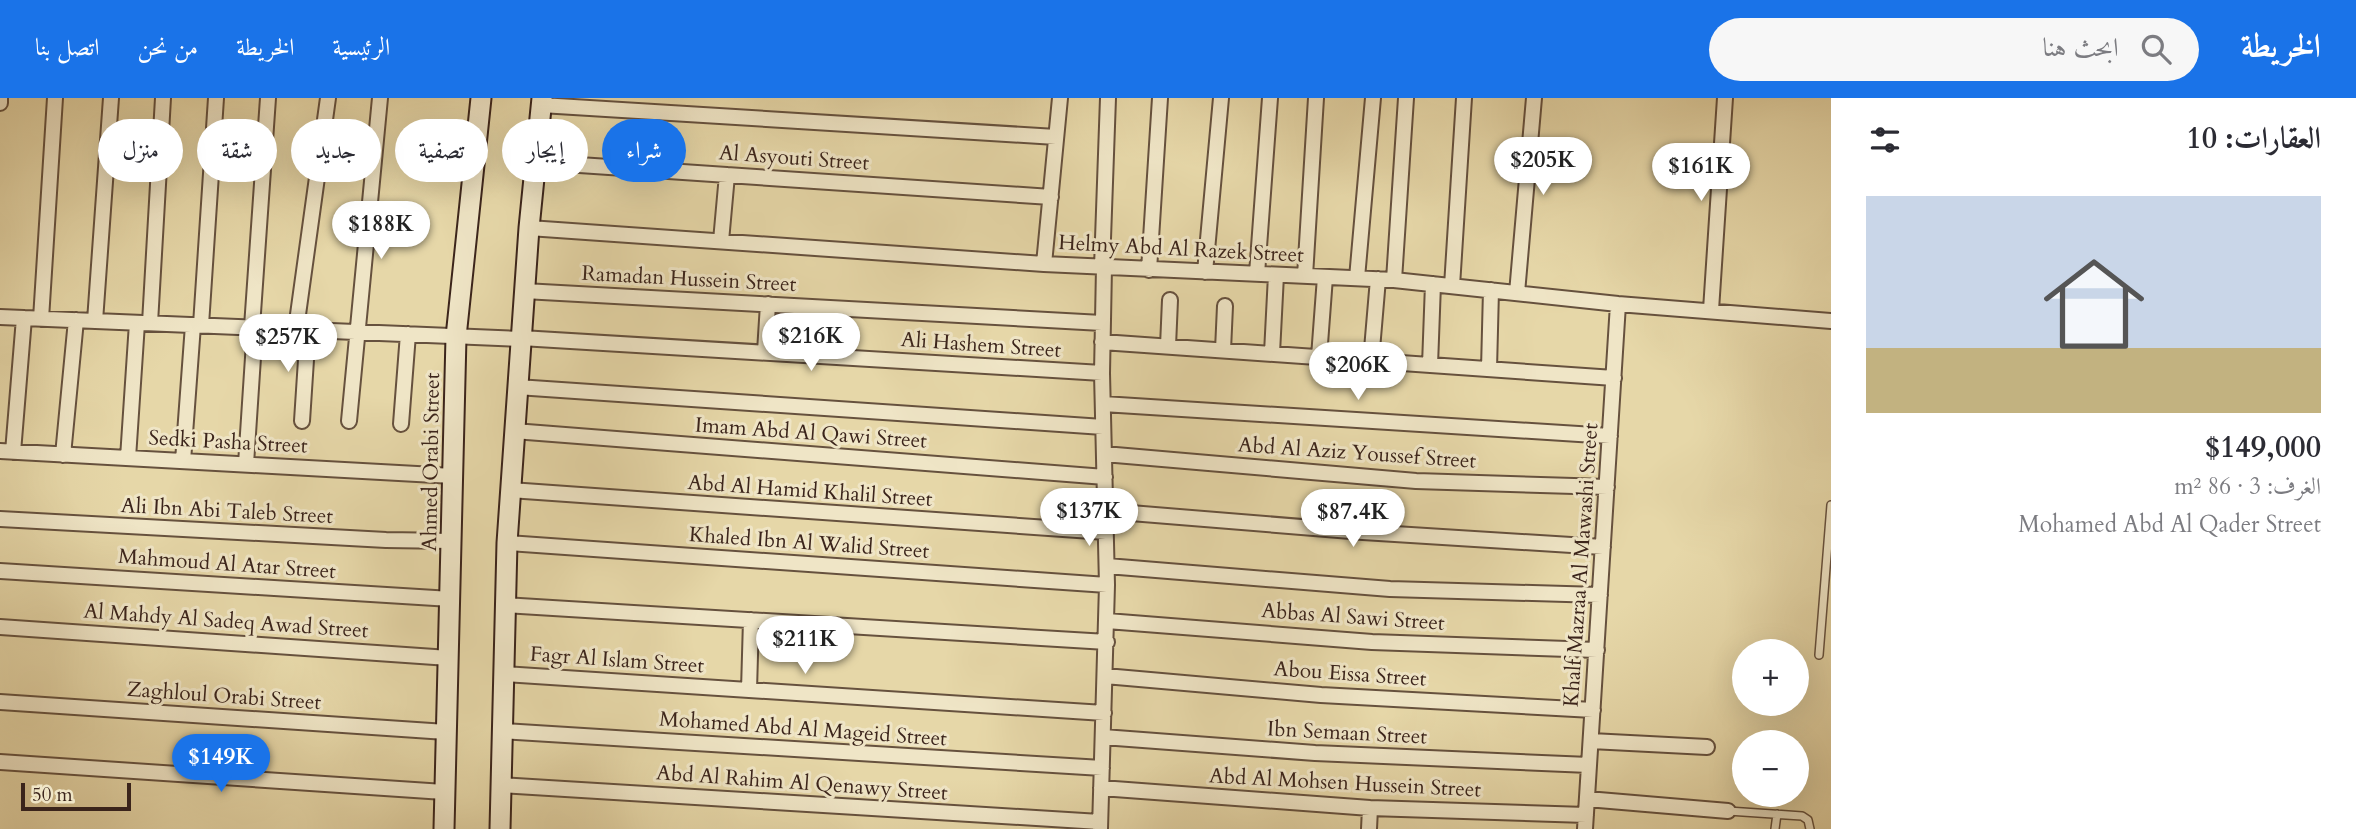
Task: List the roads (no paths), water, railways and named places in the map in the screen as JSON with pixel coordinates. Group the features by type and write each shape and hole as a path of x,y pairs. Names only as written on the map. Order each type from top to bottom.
{"street":[{"path":"41,319 55,98"},
{"path":"95,321 111,98"},
{"path":"128,458 144,323 163,98"},
{"path":"183,461 216,98"},
{"path":"246,464 268,98"},
{"path":"302,421 302,329 328,98"},
{"path":"349,421 380,98"},
{"name":"Ahmed Orabi Street","path":"444,829 456,337 481,98"},
{"path":"1044,264 1060,98"},
{"path":"1100,826 1107,642 1102,323 1108,98"},
{"path":"1149,270 1160,98"},
{"path":"1205,272 1221,98"},
{"path":"1257,274 1270,98"},
{"path":"1305,276 1316,98"},
{"path":"1357,278 1373,98"},
{"path":"1394,279 1406,98"},
{"path":"1452,286 1464,98"},
{"path":"1517,293 1534,98"},
{"path":"1711,310 1725,98"},
{"path":"541,102 1056,137"},
{"name":"Al Asyouti Street","path":"588,166 1051,197"},
{"path":"721,242 727,175"},
{"path":"500,829 507,543 533,182"},
{"name":"Helmy Abd Al Razek Street","path":"529,228 1044,264 1394,279 1618,304 1831,321"},
{"path":"1272,354 1276,275"},
{"path":"1319,357 1325,277"},
{"path":"1371,360 1378,279"},
{"path":"1430,365 1433,284"},
{"path":"1489,369 1491,290"},
{"name":"Ramadan Hussein Street","path":"524,291 1102,323"},
{"path":"1168,346 1170,300"},
{"path":"765,352 768,304"},
{"name":"Khalf Mazraa Al Mawashi Street","path":"1586,822 1618,304"},
{"path":"1223,350 1225,306"},
{"name":"Ali Hashem Street","path":"0,317 521,338 1102,373"},
{"path":"7,452 24,318"},
{"path":"63,455 76,320"},
{"path":"401,424 408,334"},
{"path":"1102,342 1614,378"},
{"path":"517,387 1103,427"},
{"path":"1103,404 1610,436"},
{"name":"Imam Abd Al Qawi Street","path":"514,431 1105,477"},
{"name":"Sedki Pasha Street","path":"7,452 453,476"},
{"name":"Abd Al Aziz Youssef Street","path":"1104,454 1416,481 1607,487"},
{"name":"Abd Al Hamid Khalil Street","path":"510,491 1106,533"},
{"path":"1106,511 1363,532 1603,547"},
{"name":"Ali Ibn Abi Taleb Street","path":"0,519 386,540 452,541"},
{"name":"Khaled Ibn Al Walid Street","path":"507,543 1107,585"},
{"path":"1107,566 1390,589 1600,595"},
{"name":"Mahmoud Al Atar Street","path":"0,571 451,599"},
{"path":"505,605 1107,642"},
{"path":"749,690 751,620"},
{"name":"Abbas Al Sawi Street","path":"1107,621 1371,642 1597,650"},
{"name":"Al Mahdy Al Sadeq Awad Street","path":"0,627 449,658"},
{"name":"Fagr Al Islam Street","path":"504,674 1104,713"},
{"name":"Abou Eissa Street","path":"1105,676 1321,695 1593,710"},
{"name":"Zaghloul Orabi Street","path":"0,702 446,732"},
{"name":"Mohamed Abd Al Mageid Street","path":"502,731 1102,768"},
{"name":"Ibn Semaan Street","path":"1103,737 1315,753 1589,765"},
{"path":"1591,741 1707,747"},
{"path":"0,762 444,792"},
{"name":"Abd Al Rahim Al Qenawy Street","path":"501,785 992,822 1100,826"},
{"name":"Abd Al Mohsen Hussein Street","path":"1101,788 1586,822"},
{"path":"1587,799 1728,811"},
{"path":"1369,829 1370,808"}],"lane":[{"path":"1819,655 1831,505"},
{"path":"1728,811 1806,817 1810,829"},
{"path":"1775,829 1777,814"}]}
